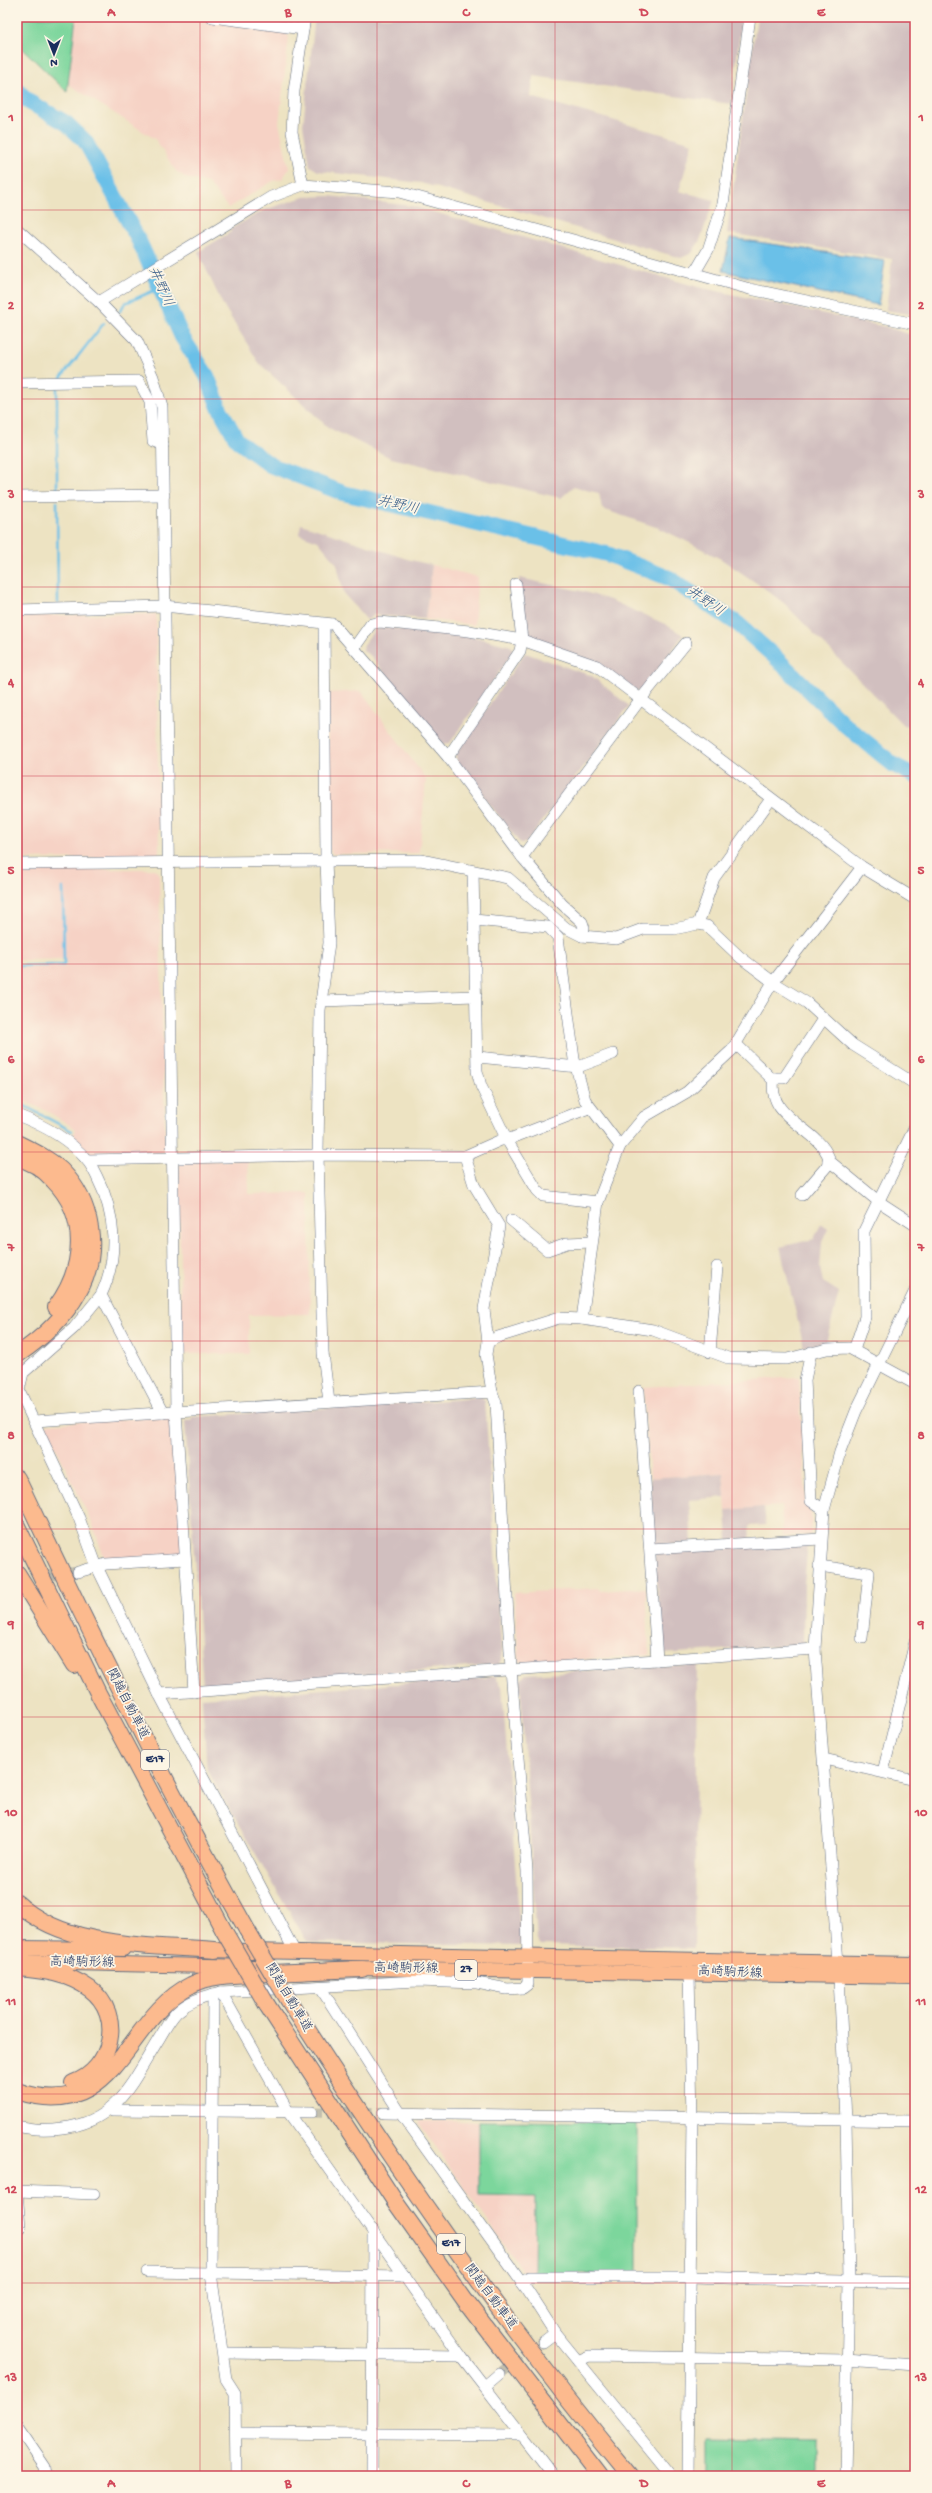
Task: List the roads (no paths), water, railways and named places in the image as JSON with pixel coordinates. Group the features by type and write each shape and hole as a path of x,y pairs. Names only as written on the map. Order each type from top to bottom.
{"highway":[{"path":"17,1144 48,1159 71,1181 86,1209 91,1240 90,1257 78,1292 58,1320 17,1355"},
{"path":"17,1158 35,1165 59,1186 75,1214 80,1240 76,1270 65,1294 47,1316 17,1344"},
{"path":"17,1465 48,1533 68,1587"},
{"name":"関越自動車道","path":"17,1478 68,1587 170,1789 247,1930 290,2001 349,2096 428,2212 547,2373 630,2476"},
{"name":"関越自動車道","path":"17,1526 148,1790 224,1931 267,2006 330,2105 405,2216 469,2305 600,2476"},
{"path":"17,1573 148,1790"},
{"path":"17,1903 50,1927 88,1938 215,1950"},
{"path":"17,1968 61,1974 78,1981 91,1990 101,2001 108,2013 111,2027 110,2040 106,2054 98,2066 79,2081 52,2088 37,2087 17,2080"},
{"path":"17,2091 29,2095 52,2097 66,2096 93,2085 116,2067 163,2004 192,1984 229,1975 362,1969"}],"main road":[{"name":"高崎駒形線","path":"17,1948 296,1952 689,1972 839,1977 915,1976"},
{"name":"高崎駒形線","path":"17,1962 362,1969 528,1963 915,1964"}],"street":[{"path":"212,17 303,30"},
{"path":"303,185 292,132 294,91 305,17"},
{"path":"694,274 708,250 723,204 750,17"},
{"path":"99,302 270,197 303,185 400,192 750,289 915,324"},
{"path":"17,229 99,302 137,341 162,407 176,1412 194,1692"},
{"path":"17,383 139,381 150,402 153,441 163,445"},
{"path":"17,497 164,495"},
{"path":"448,757 520,651 522,640 516,584"},
{"path":"17,610 164,606 333,624 448,757 522,858 562,904 582,922 584,928 582,936"},
{"path":"354,648 371,624 380,622 469,631 522,640 597,666 862,867 915,899"},
{"path":"324,624 326,860 329,943 321,1001 318,1155 323,1353 329,1402"},
{"path":"522,858 640,700 686,643"},
{"path":"698,924 714,878 771,799"},
{"path":"17,864 421,860 508,878 566,928 582,936 602,940 616,939 643,929 674,929 698,924 707,926 713,929 740,957 773,982 808,1003 853,1045 915,1084"},
{"path":"582,1319 598,1202 620,1146 644,1118 687,1092 706,1076 736,1044 773,982 862,867"},
{"path":"473,871 478,1071 481,1086 507,1140 537,1190 543,1196 598,1202"},
{"path":"474,920 548,927 558,937 574,1059 578,1067 585,1100 589,1108 620,1146"},
{"path":"321,1001 476,996"},
{"path":"736,1044 771,1078 784,1078 823,1018"},
{"path":"478,1057 578,1067 613,1054"},
{"path":"774,1078 774,1097 777,1105 789,1119 821,1142 829,1158 827,1166 802,1195"},
{"path":"87,1160 318,1155 465,1156 501,1140 507,1140 589,1108"},
{"path":"17,1115 46,1128 67,1141 87,1160 108,1203 113,1223 114,1253 108,1282 102,1295 74,1328 23,1373 19,1390 79,1518 97,1567 159,1694 296,1952"},
{"path":"854,1350 865,1317 864,1231 915,1127"},
{"path":"17,2126 46,2130 71,2127 92,2121 112,2110 130,2085 176,2013 190,2002 217,1993 417,1981 477,1982 507,1990 523,1988 528,1984 527,1871 511,1669 496,1403 492,1392 486,1354 488,1342 484,1309 499,1226 474,1185 465,1156"},
{"path":"828,1160 878,1201 915,1225"},
{"path":"511,1220 547,1250 567,1243 592,1242"},
{"path":"710,1352 717,1267"},
{"path":"845,2476 846,2360 849,2282 846,2120 839,1977 815,1648 819,1566 824,1510 840,1452 856,1411 915,1291"},
{"path":"102,1295 163,1413"},
{"path":"488,1342 498,1336 559,1318 582,1319 653,1330 676,1336 710,1352 728,1358 787,1359 831,1348 854,1350 915,1384"},
{"path":"811,1352 805,1380 811,1501 824,1510"},
{"path":"639,1391 657,1660"},
{"path":"34,1421 492,1392"},
{"path":"650,1549 821,1539"},
{"path":"78,1572 106,1564 185,1559"},
{"path":"819,1566 869,1573 862,1638"},
{"path":"884,1772 915,1642"},
{"path":"159,1694 815,1648"},
{"path":"824,1759 915,1780"},
{"path":"688,2476 690,2359 689,2277 692,2118 689,1972"},
{"path":"320,1987 401,2114 521,2282 555,2333 672,2476"},
{"path":"217,1993 211,2112 211,2273 224,2353 226,2379 235,2393 236,2476"},
{"path":"217,1993 289,2113 461,2356 554,2476"},
{"path":"112,2110 289,2113 312,2112"},
{"path":"384,2113 915,2121"},
{"path":"20,2228 17,2192 94,2194"},
{"path":"372,2476 373,2230"},
{"path":"147,2272 405,2276"},
{"path":"521,2282 529,2277 689,2277 915,2283"},
{"path":"544,2342 555,2333"},
{"path":"224,2353 461,2356"},
{"path":"578,2361 589,2356 690,2359 846,2360 915,2365"},
{"path":"485,2386 500,2374"},
{"path":"17,2426 22,2444 45,2467 46,2476"},
{"path":"236,2433 521,2435"}],"water":[{"path":"730,238 885,261 878,305 723,271"}],"waterway":[{"name":"井野川","path":"17,90 29,102 66,123 85,141 139,241 182,337 207,376 219,407 237,440 270,465 343,493 607,554 669,578 738,624 775,657 844,724 894,765 915,776"},
{"path":"120,311 125,303 160,288"},
{"path":"61,378 104,323"},
{"path":"57,388 57,490"},
{"path":"57,502 58,603"},
{"path":"17,966 64,965 63,888"},
{"path":"17,1102 72,1131"}],"tunnel":[{"path":"17,1579 78,1572"},
{"path":"312,2112 383,2113"},
{"path":"499,2374 543,2342"}]}
